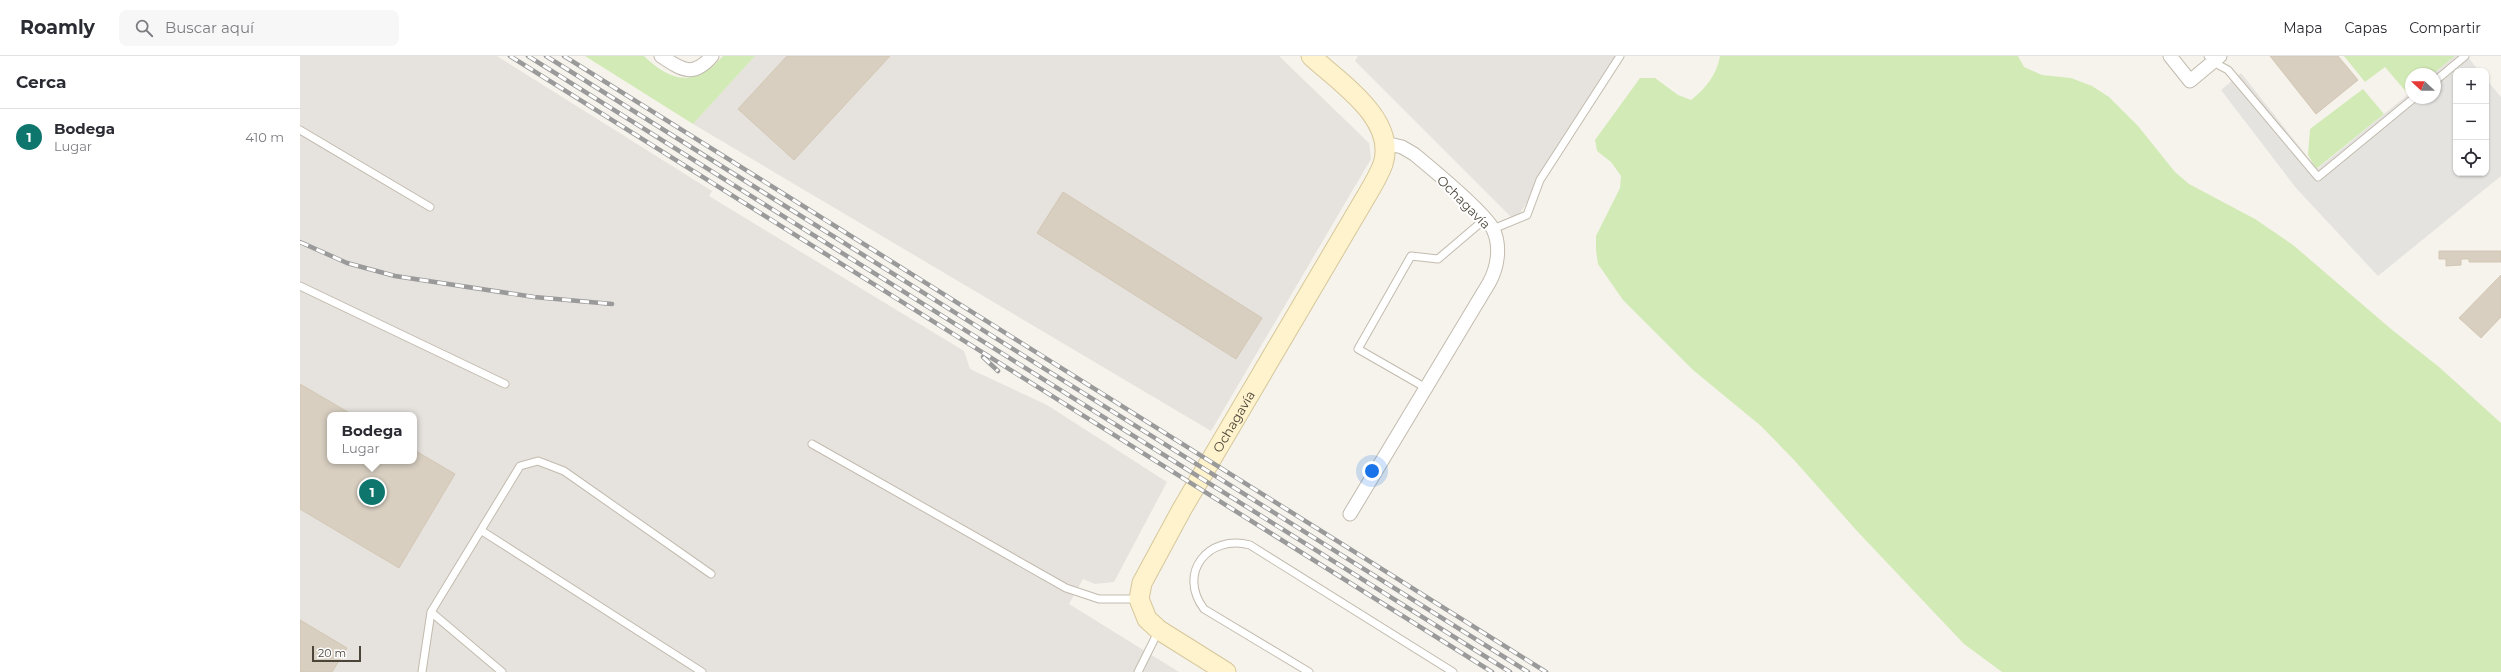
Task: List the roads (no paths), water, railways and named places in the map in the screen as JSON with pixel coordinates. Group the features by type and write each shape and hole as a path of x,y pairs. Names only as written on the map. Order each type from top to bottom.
{"main road":[{"name":"Ochagavía","path":"1139,599 1142,583 1182,509 1378,175 1385,154 1385,143 1375,116 1311,56"},
{"path":"1139,599 1143,613 1159,630 1226,672"}],"street":[{"path":"661,56 684,70 694,70 703,66 712,56"},
{"path":"2170,56 2190,80 2214,58"},
{"name":"Ochagavía","path":"1350,514 1493,276 1497,252 1489,224 1414,154 1402,147 1385,143"}],"lane":[{"path":"1426,388 1358,349 1411,256 1438,259 1489,224 1527,215 1540,180 1620,56"},
{"path":"2441,76 2465,56"},
{"path":"2214,58 2228,70 2318,177 2407,104"},
{"path":"300,130 430,207"},
{"path":"300,286 505,384"},
{"path":"812,444 1066,588 1099,599 1139,599"},
{"path":"422,672 431,612 482,531 520,466 538,461 564,471 711,574"},
{"path":"482,531 702,672"},
{"path":"1309,672 1204,609 1196,596 1194,579 1199,562 1212,547 1230,542 1250,545 1453,672"},
{"path":"431,612 502,672"},
{"path":"1138,672 1159,630"}],"railway":[{"path":"510,56 1492,672"},
{"path":"528,56 1510,672"},
{"path":"546,56 1528,672"},
{"path":"564,56 1546,672"},
{"path":"300,242 347,263 395,276 534,297 612,304"},
{"path":"983,357 998,371"}],"place":[{"name":"Bodega","path":"372,492"}]}
